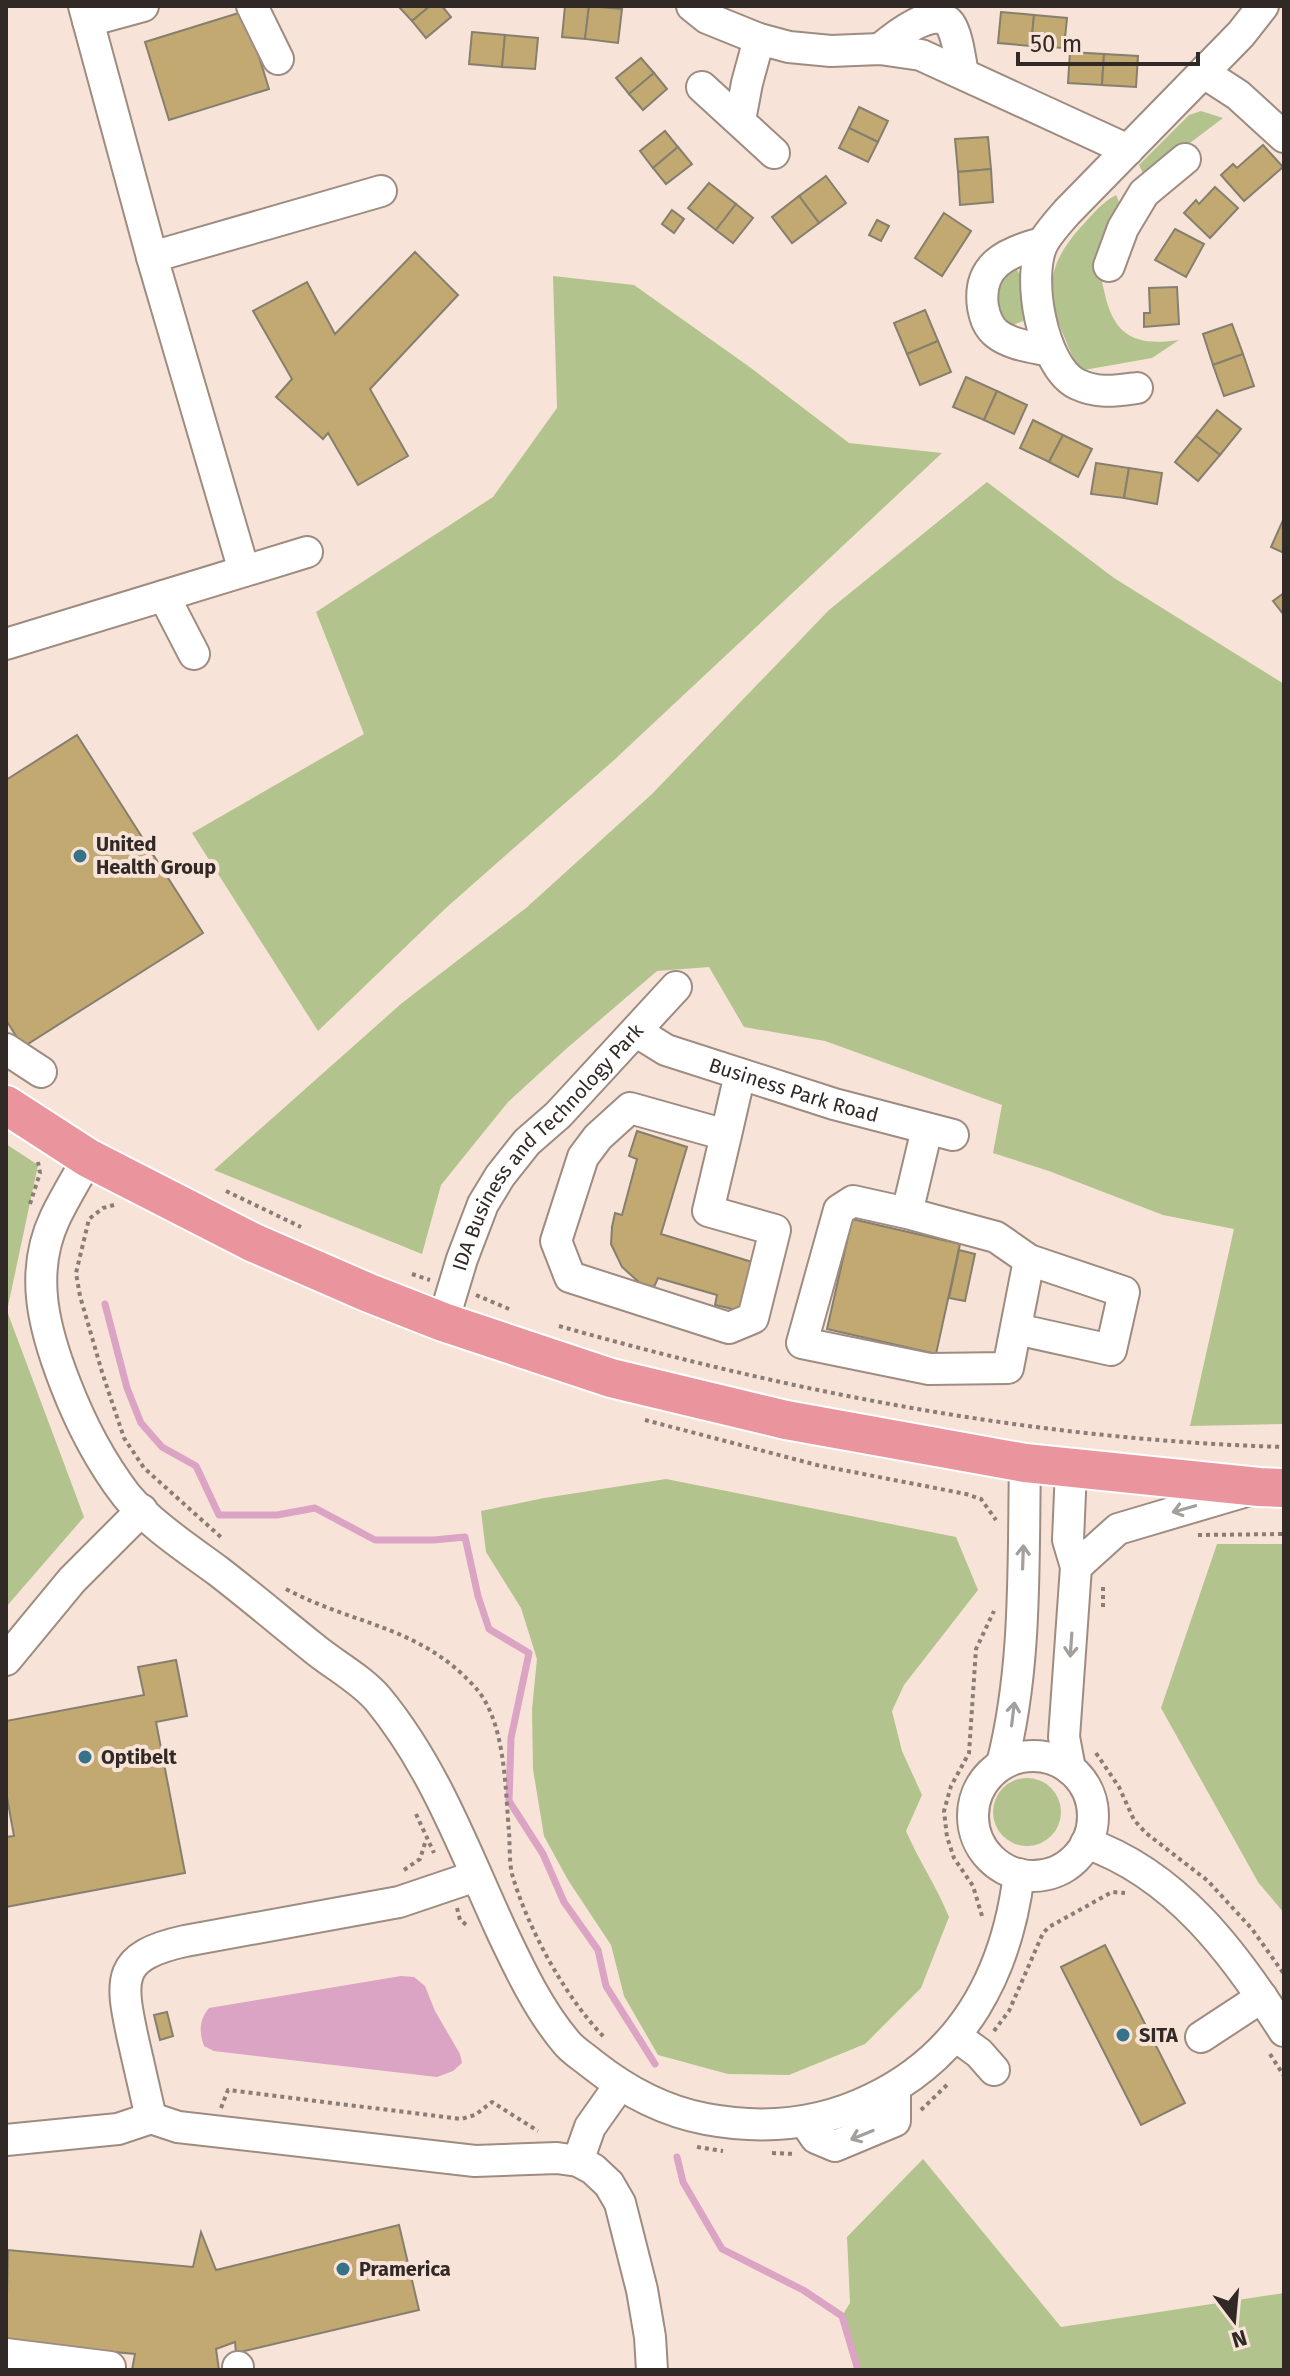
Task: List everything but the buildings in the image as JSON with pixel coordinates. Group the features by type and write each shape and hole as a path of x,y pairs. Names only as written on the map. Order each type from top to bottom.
{"main road":[{"path":"6,1105 88,1158 254,1243 443,1322 611,1378 786,1420 1025,1463 1271,1488"}],"street":[{"path":"143,6 86,14 152,257 244,571"},
{"path":"252,6 278,59"},
{"path":"692,6 707,18 759,39 789,47 831,51 880,49 921,55 963,73 1120,158 1144,193"},
{"path":"1137,388 1104,393 1074,383 1059,368 1050,351 1038,304 1035,272 1042,243 1067,212 1241,34 1263,6"},
{"path":"880,49 896,35 931,17 942,17 951,25 963,73"},
{"path":"740,120 759,39"},
{"path":"1204,73 1238,95 1284,137"},
{"path":"702,87 774,153"},
{"path":"1109,266 1123,228 1144,193 1185,159"},
{"path":"152,257 381,191"},
{"path":"1042,243 1017,249 988,271 982,286 983,303 986,322 997,334 1013,343 1050,351"},
{"path":"6,644 307,552"},
{"path":"164,596 194,654"},
{"name":"IDA Business and Technology Park","path":"443,1322 483,1204 527,1142 637,1032 676,987"},
{"name":"Business Park Road","path":"637,1032 666,1050 834,1104 940,1132 907,1213"},
{"path":"6,1049 41,1072"},
{"path":"726,1135 630,1108 598,1137 583,1157 556,1241 570,1277 729,1328 753,1318 775,1230 708,1211 726,1135 740,1074"},
{"path":"546,1125 583,1157"},
{"path":"88,1158 54,1221 41,1266 42,1314 49,1341 93,1445 128,1497 142,1510 374,1695 414,1747 452,1818 465,1881 511,1950 544,2011 568,2045 619,2086 677,2113 723,2122 782,2126 854,2109 976,2054 982,1995 999,1958 1016,1898 1019,1874"},
{"path":"1016,1329 1111,1350 1124,1292 1029,1260 996,1237 853,1201 839,1210 802,1343 929,1369 1008,1368 1029,1260"},
{"path":"1002,1764 1014,1720 1022,1628 1025,1463"},
{"path":"1070,1769 1064,1737 1076,1567 1068,1540 1071,1469"},
{"path":"1076,1567 1118,1529 1271,1488"},
{"path":"6,1660 72,1580 142,1510"},
{"path":"1037,1756 1055,1760 1070,1769 1084,1784 1091,1803 1092,1823 1086,1843 1069,1863 1058,1870 1032,1876 1019,1874 996,1863 987,1854 975,1831 974,1806 984,1782 1002,1764 1019,1757 1037,1756"},
{"path":"1086,1843 1106,1850 1186,1903 1236,1961 1262,1997 1275,2040"},
{"path":"151,2118 123,1989 133,1966 142,1956 175,1943 399,1902 465,1881"},
{"path":"1201,2037 1262,1997"},
{"path":"567,2160 619,2086"},
{"path":"805,2122 816,2138 835,2146 895,2121 895,2088"},
{"path":"6,2140 118,2129 151,2118 178,2127 475,2161 567,2160 593,2169 609,2184 620,2203 642,2290 652,2370"},
{"path":"6,2354 110,2367 110,2370"}],"path":[{"path":"27,1213 40,1173 37,1155"},
{"path":"125,1203 103,1208 89,1219 76,1273 102,1372 124,1438 144,1468 229,1544"},
{"path":"1190,1536 1284,1534"},
{"path":"1102,1612 1103,1582"},
{"path":"282,1586 417,1641 475,1686 490,1705 501,1751 512,1872 555,1970 588,2021 607,2040"},
{"path":"982,1922 982,1909 973,1886 954,1858 947,1837 944,1811 951,1786 969,1753 976,1649 999,1601"},
{"path":"1093,1749 1119,1787 1134,1820 1208,1881 1252,1929 1284,1974"},
{"path":"411,1801 427,1839 465,1881 460,1920 471,1928"},
{"path":"895,2121 915,2116 976,2054 1009,2011 1043,1933 1049,1927 1112,1892 1124,1892 1136,1897"},
{"path":"1275,2040 1284,2076"},
{"path":"217,2131 219,2114 228,2090 461,2119 475,2115 492,2102 546,2135 567,2160"},
{"path":"764,2153 820,2154 835,2146"},
{"path":"696,2147 737,2152"}],"green space":[{"path":"1201,111 1223,118 1145,177 1139,165 1189,115"},
{"path":"1116,195 1119,213 1101,271 1109,310 1122,330 1130,336 1152,342 1179,340 1152,358 1084,370 1076,364 1060,327 1052,294 1053,279 1066,246 1096,210"},
{"path":"1015,267 1021,276 1023,321 1000,326 994,288 998,273"},
{"path":"553,276 634,285 751,368 849,443 942,453 613,761 447,907 318,1031 192,833 364,734 316,612 493,497 557,408"},
{"path":"987,482 1114,578 1284,684 1284,1424 1190,1426 1234,1229 1163,1215 993,1153 1002,1105 825,1041 744,1027 709,967 657,971 508,1102 441,1185 422,1254 214,1170 402,1003 526,908 652,794 829,610"},
{"path":"6,1144 38,1165 7,1311 84,1517 6,1607"},
{"path":"666,1479 956,1537 978,1590 904,1685 892,1711 902,1751 922,1795 906,1831 949,1917 921,1988 865,2044 789,2075 728,2074 658,2055 624,1996 611,1945 568,1880 544,1836 533,1769 532,1709 537,1659 521,1608 486,1552 481,1511"},
{"path":"1217,1544 1284,1544 1284,1913 1258,1882 1161,1708"},
{"path":"1027,1778 1051,1788 1061,1812 1051,1836 1027,1846 1003,1836 993,1812 1003,1788"},
{"path":"923,2159 1061,2327 1284,2293 1284,2370 858,2370 842,2316 850,2303 847,2237"}],"shaded area":[{"path":"401,1976 414,1977 425,1986 435,2011 460,2054 462,2063 453,2071 437,2077 214,2051 204,2046 201,2026 209,2008"}],"waterway":[{"path":"105,1304 127,1388 141,1423 162,1447 196,1466 219,1515 277,1515 315,1508 375,1540 465,1537 489,1629 529,1653 511,1738 509,1801 543,1854 564,1902 598,1950 606,1986 655,2064"},
{"path":"677,2157 683,2182 722,2249 803,2290 842,2316 858,2370"}],"place":[{"name":"United Health Group","path":"80,856"},
{"name":"Optibelt","path":"85,1757"},
{"name":"SITA","path":"1123,2035"},
{"name":"Pramerica","path":"343,2269"}]}
